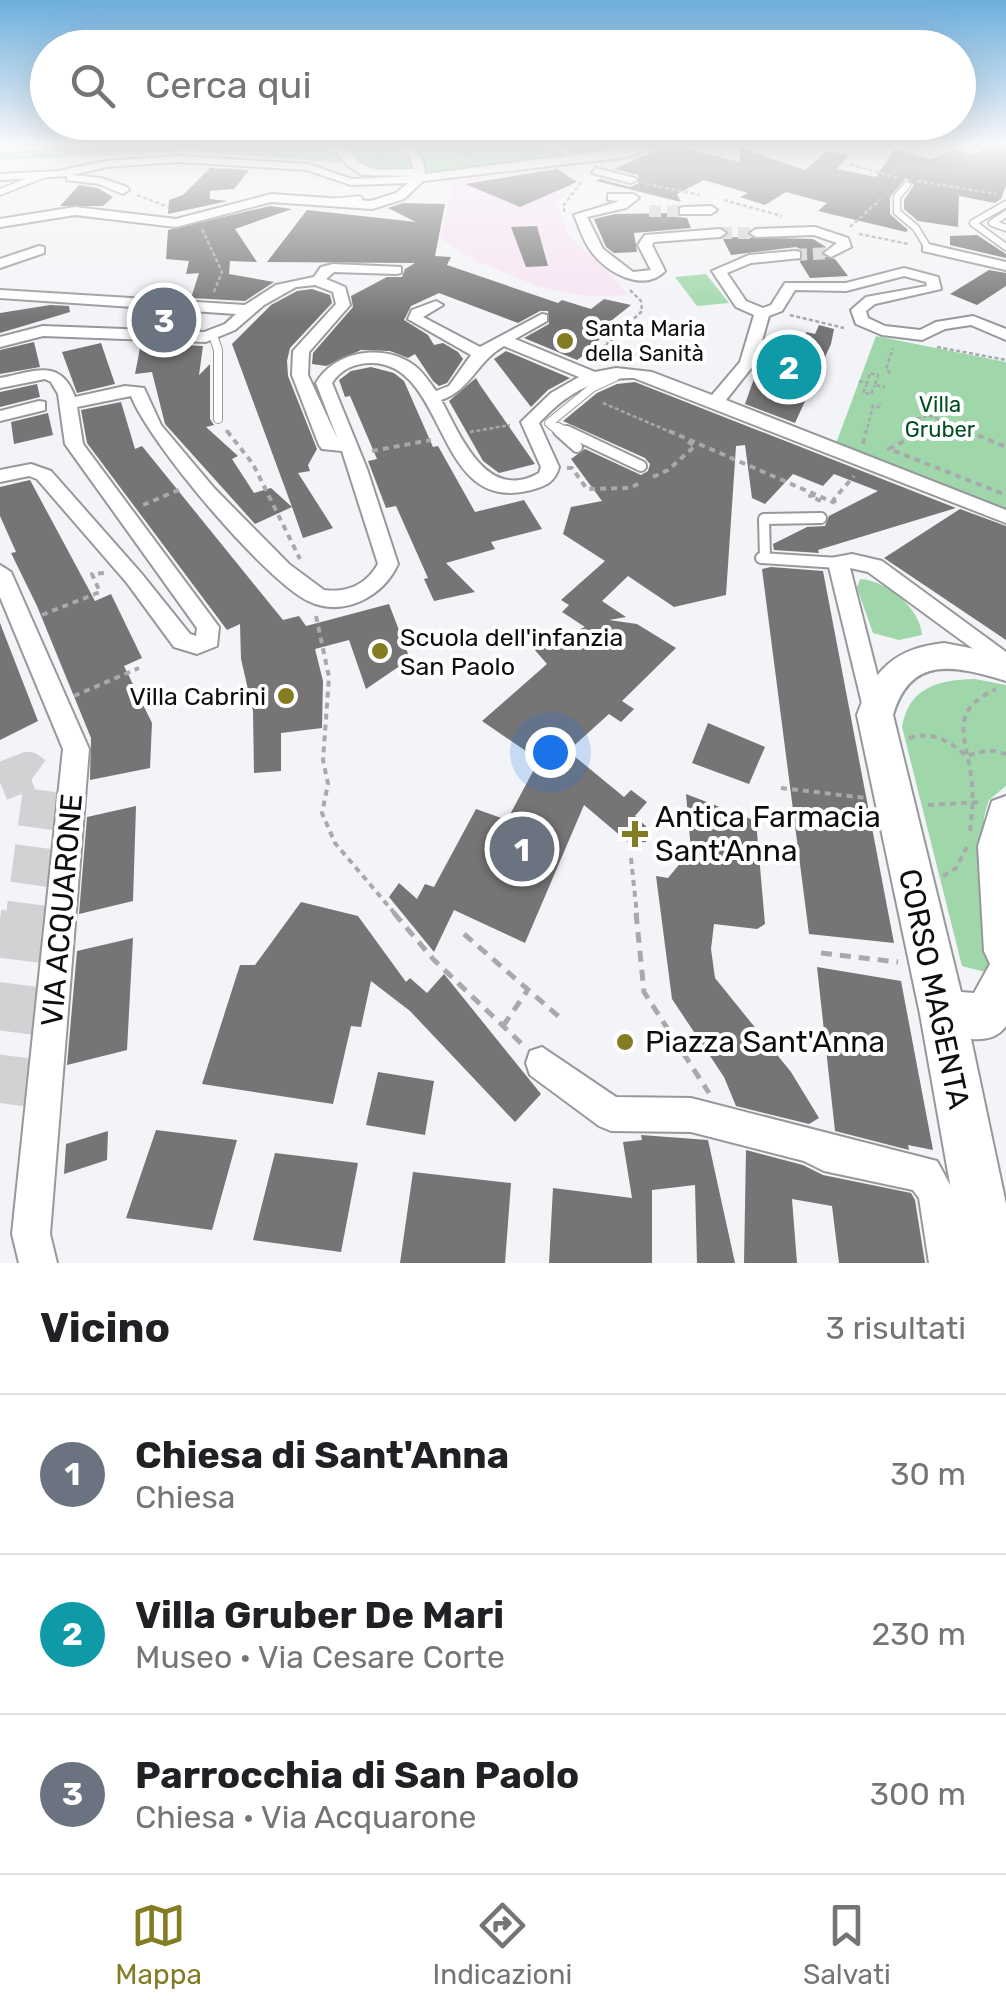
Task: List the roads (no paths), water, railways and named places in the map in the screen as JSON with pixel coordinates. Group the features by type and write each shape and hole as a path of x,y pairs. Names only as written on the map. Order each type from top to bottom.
{"street":[{"path":"0,222 75,211 176,223 252,202"},
{"path":"309,202 386,202"},
{"path":"575,219 626,202"},
{"path":"684,211 715,204"},
{"path":"575,219 649,211"},
{"path":"575,219 591,245 636,277 652,276 658,271 644,245 650,238 720,233"},
{"path":"756,233 825,232 843,241 844,247 831,253"},
{"path":"928,248 1006,266"},
{"path":"0,264 39,250"},
{"path":"795,255 750,258 719,271 741,304 762,312 777,308 790,286 846,286 916,272 933,260 975,259"},
{"path":"323,269 340,290 344,305 301,351 300,375 328,445 351,450"},
{"path":"3,339 43,331 179,338 213,335 286,284 323,269 396,270"},
{"path":"916,272 933,280 934,289 870,300 860,306 858,314 863,322 877,328 922,334 940,325 968,320 1006,335"},
{"path":"0,294 248,310"},
{"path":"436,305 417,313 416,319 480,352"},
{"path":"714,402 740,381 760,334 762,312"},
{"path":"430,398 455,390 480,352 542,318"},
{"path":"506,341 593,361 612,370 642,369 714,402 809,434 1006,517"},
{"path":"68,404 125,390 138,392 152,424 200,482 276,562 323,596 372,587 388,564 351,450 324,383 337,368 364,357 392,359 416,373 479,478 494,486 522,487 538,482 550,469 540,422 593,361"},
{"path":"0,383 52,375 58,379 68,404 74,444 208,627 208,640 186,644 44,475 10,474"},
{"path":"0,416 39,406"},
{"path":"0,460 18,462 10,474"},
{"path":"838,563 852,561 875,566 1006,666"},
{"name":"CORSO MAGENTA","path":"838,563 869,677 985,1011 991,1263"},
{"name":"VIA ACQUARONE","path":"0,572 76,749 31,1234 38,1263"},
{"path":"888,731 890,677 914,661 950,656 1006,666"},
{"path":"989,808 998,846 1006,951"},
{"path":"542,1064 611,1114 691,1115 824,1152 924,1174 936,1192 948,1263"}],"lane":[{"path":"326,203 334,202"},
{"path":"897,202 897,212 916,228 928,248"},
{"path":"1006,204 973,223 1006,247"},
{"path":"1006,214 992,223 1006,228"},
{"path":"213,335 218,350 218,420"},
{"path":"540,422 604,380 642,369"},
{"path":"540,422 577,447"},
{"path":"540,422 642,466"},
{"path":"821,518 764,519 763,558 838,563"}],"tunnel":[{"path":"649,211 684,211"},
{"path":"720,233 756,233"},
{"path":"795,255 831,253"},
{"path":"0,782 28,771 43,782 25,915"},
{"path":"0,1103 25,913"}],"place":[{"name":"Parrocchia di San Paolo","path":"164,320"},
{"name":"Santa Maria della Sanità","path":"565,341"},
{"name":"Villa Gruber De Mari","path":"789,367"},
{"name":"Scuola dell'infanzia San Paolo","path":"380,651"},
{"name":"Villa Cabrini","path":"286,696"},
{"name":"Antica Farmacia Sant'Anna","path":"635,834"},
{"name":"Chiesa di Sant'Anna","path":"522,849"},
{"name":"Piazza Sant'Anna","path":"625,1042"}],"park label":[{"name":"Villa Gruber","path":"940,416"}]}
